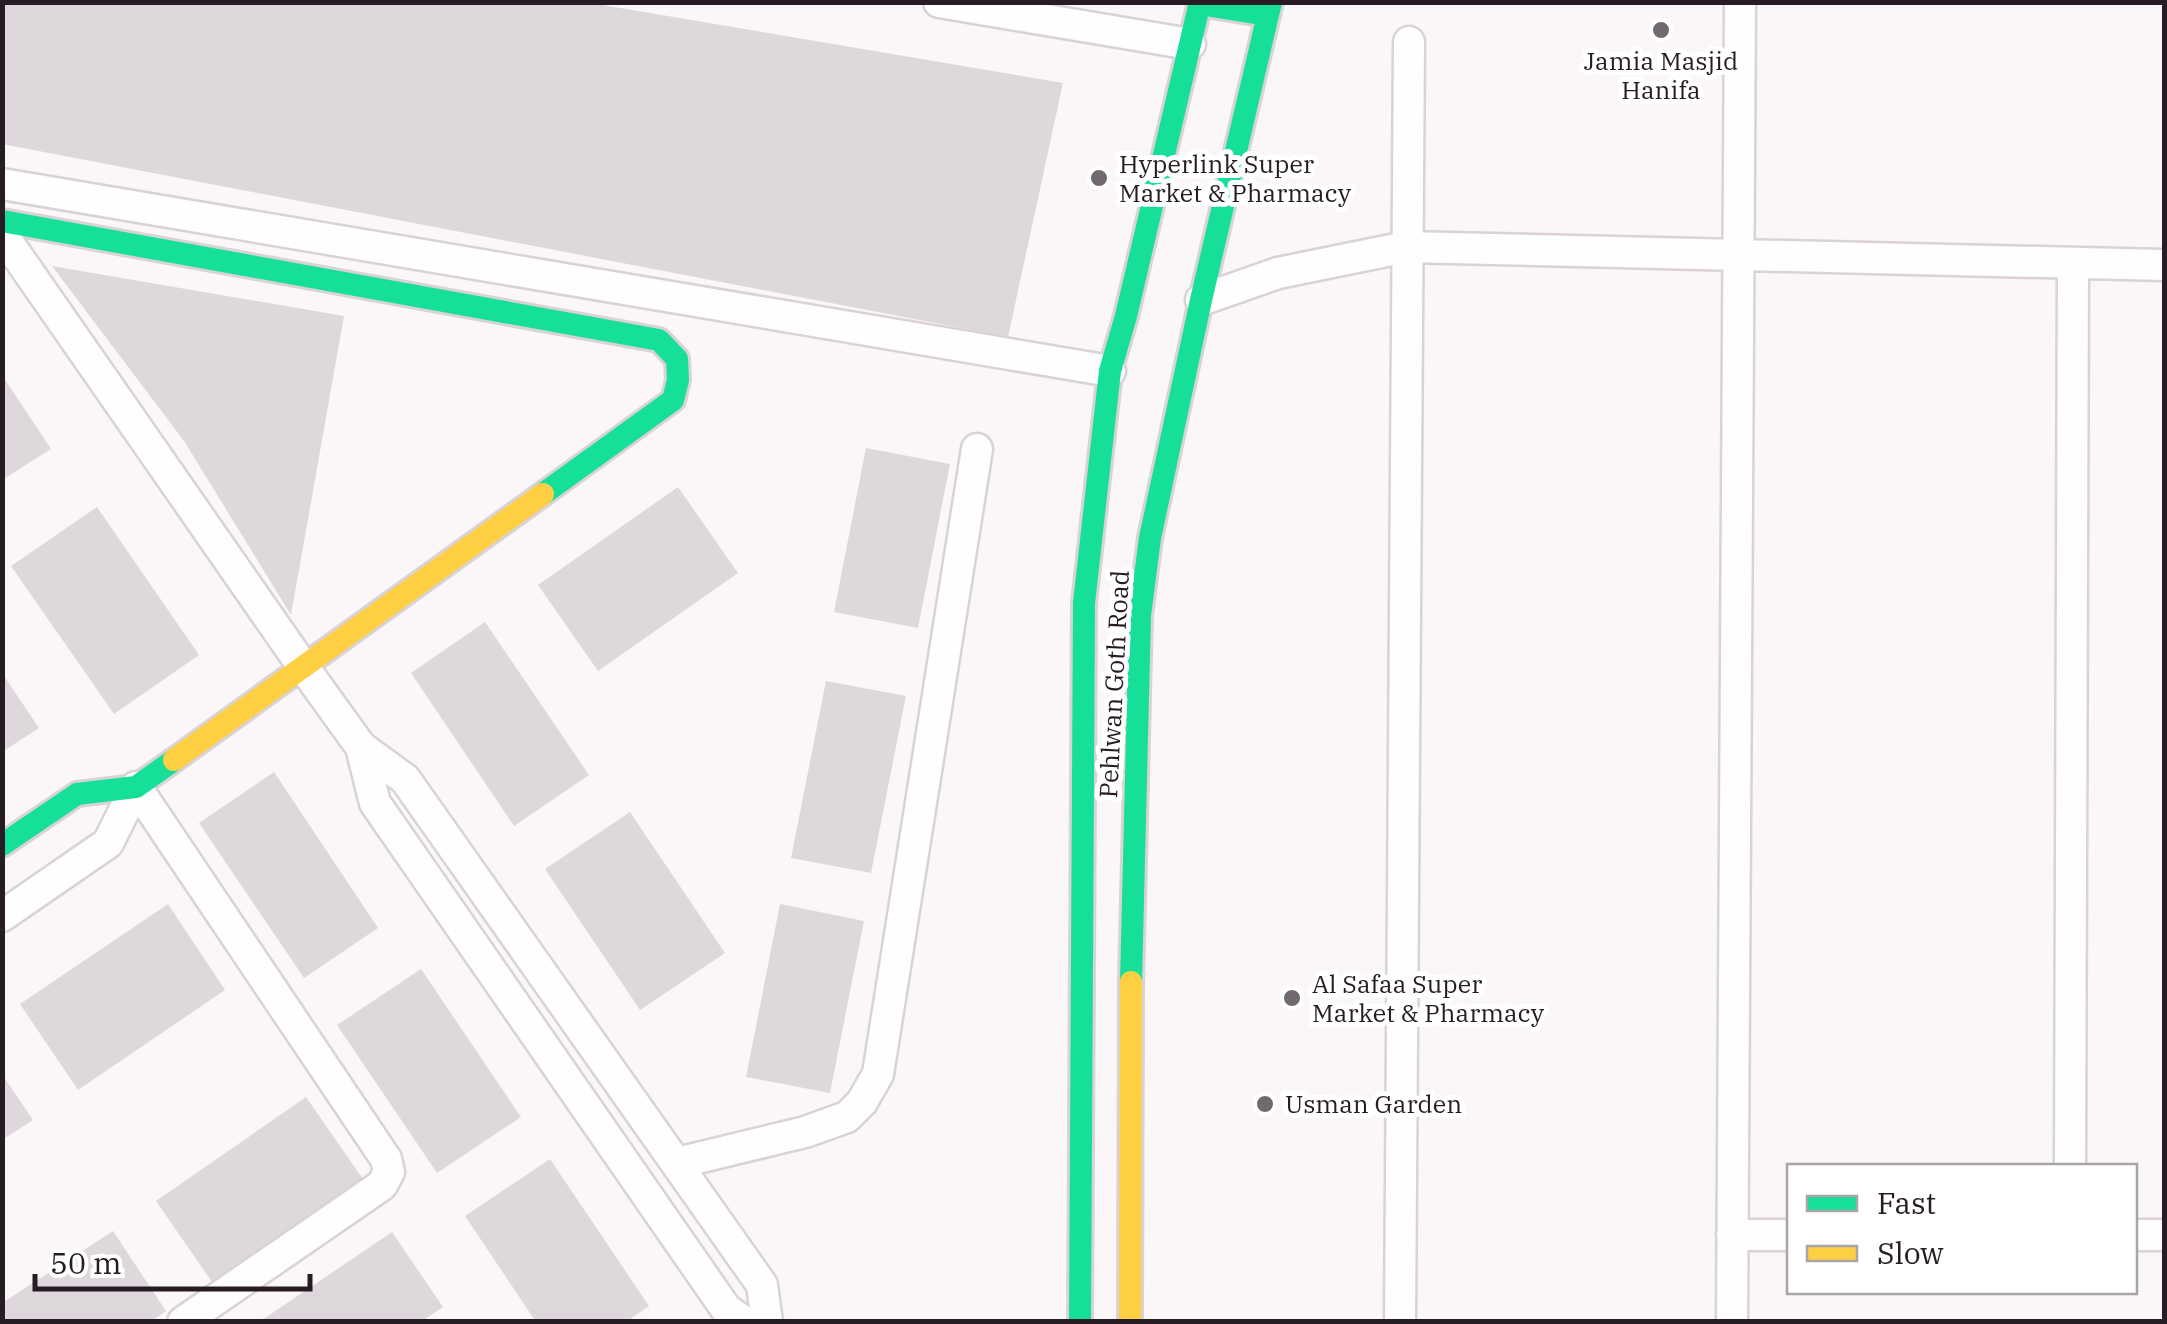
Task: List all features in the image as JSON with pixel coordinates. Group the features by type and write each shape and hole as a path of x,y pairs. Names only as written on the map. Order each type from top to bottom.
{"main road":[{"name":"Pehlwan Goth Road","path":"1080,1322 1084,603 1110,371 1131,297 1199,3"},
{"path":"1199,3 1269,9"},
{"name":"Pehlwan Goth Road","path":"1130,1322 1131,1002 1140,615 1150,538 1269,9"},
{"path":"2,220 659,340 677,359 678,380 673,400 136,786 77,794 2,845"}],"street":[{"path":"938,2 1190,44"},
{"path":"1732,1322 1740,2"},
{"path":"1400,1322 1409,42"},
{"path":"2,184 1110,371"},
{"path":"2,234 361,747 405,780 678,1163 762,1285 767,1322"},
{"path":"1201,300 1278,273 1406,247 2164,265"},
{"path":"2070,1164 2072,263"},
{"path":"678,1163 805,1132 848,1117 878,1074 977,449"},
{"path":"361,747 375,803 726,1309 744,1322"},
{"path":"2,916 108,843 136,786"},
{"path":"136,786 386,1159 389,1172 382,1185 183,1322"},
{"path":"2137,1235 2164,1234"},
{"path":"1732,1235 1787,1235"}],"building":[{"path":"2,2 585,2 1063,83 1008,337 2,144"},
{"path":"52,266 344,316 291,615 184,441"},
{"path":"2,375 51,449 2,480"},
{"path":"866,448 950,464 918,628 834,612"},
{"path":"678,487 738,573 598,671 538,585"},
{"path":"97,507 199,655 114,714 11,566"},
{"path":"485,622 589,775 514,826 411,673"},
{"path":"2,673 39,728 2,752"},
{"path":"826,681 906,696 871,873 791,858"},
{"path":"274,772 378,928 304,978 199,823"},
{"path":"630,812 725,953 640,1010 545,869"},
{"path":"168,904 225,990 78,1090 20,1004"},
{"path":"780,904 864,921 830,1093 746,1077"},
{"path":"421,969 521,1117 437,1173 337,1025"},
{"path":"2,1074 33,1120 2,1140"},
{"path":"306,1097 363,1179 212,1282 156,1201"},
{"path":"550,1159 649,1306 626,1322 536,1322 465,1216"},
{"path":"113,1231 166,1311 150,1322 2,1322 2,1303"},
{"path":"392,1232 443,1307 421,1322 259,1322"}],"traffic: fast":[{"path":"1080,1322 1084,603 1110,371 1200,2"},
{"path":"1131,982 1140,615 1150,538 1271,2"},
{"path":"1199,4 1267,15"},
{"path":"2,221 659,340 677,359 678,380 673,400 543,494"},
{"path":"2,845 77,794 136,787 174,760"}],"traffic: slow":[{"path":"174,760 543,494"},
{"path":"1130,1322 1131,982"}],"place":[{"name":"Jamia Masjid Hanifa","path":"1661,30"},
{"name":"Hyperlink Super Market & Pharmacy","path":"1099,178"},
{"name":"Al Safaa Super Market & Pharmacy","path":"1292,998"},
{"name":"Usman Garden","path":"1265,1104"}]}
